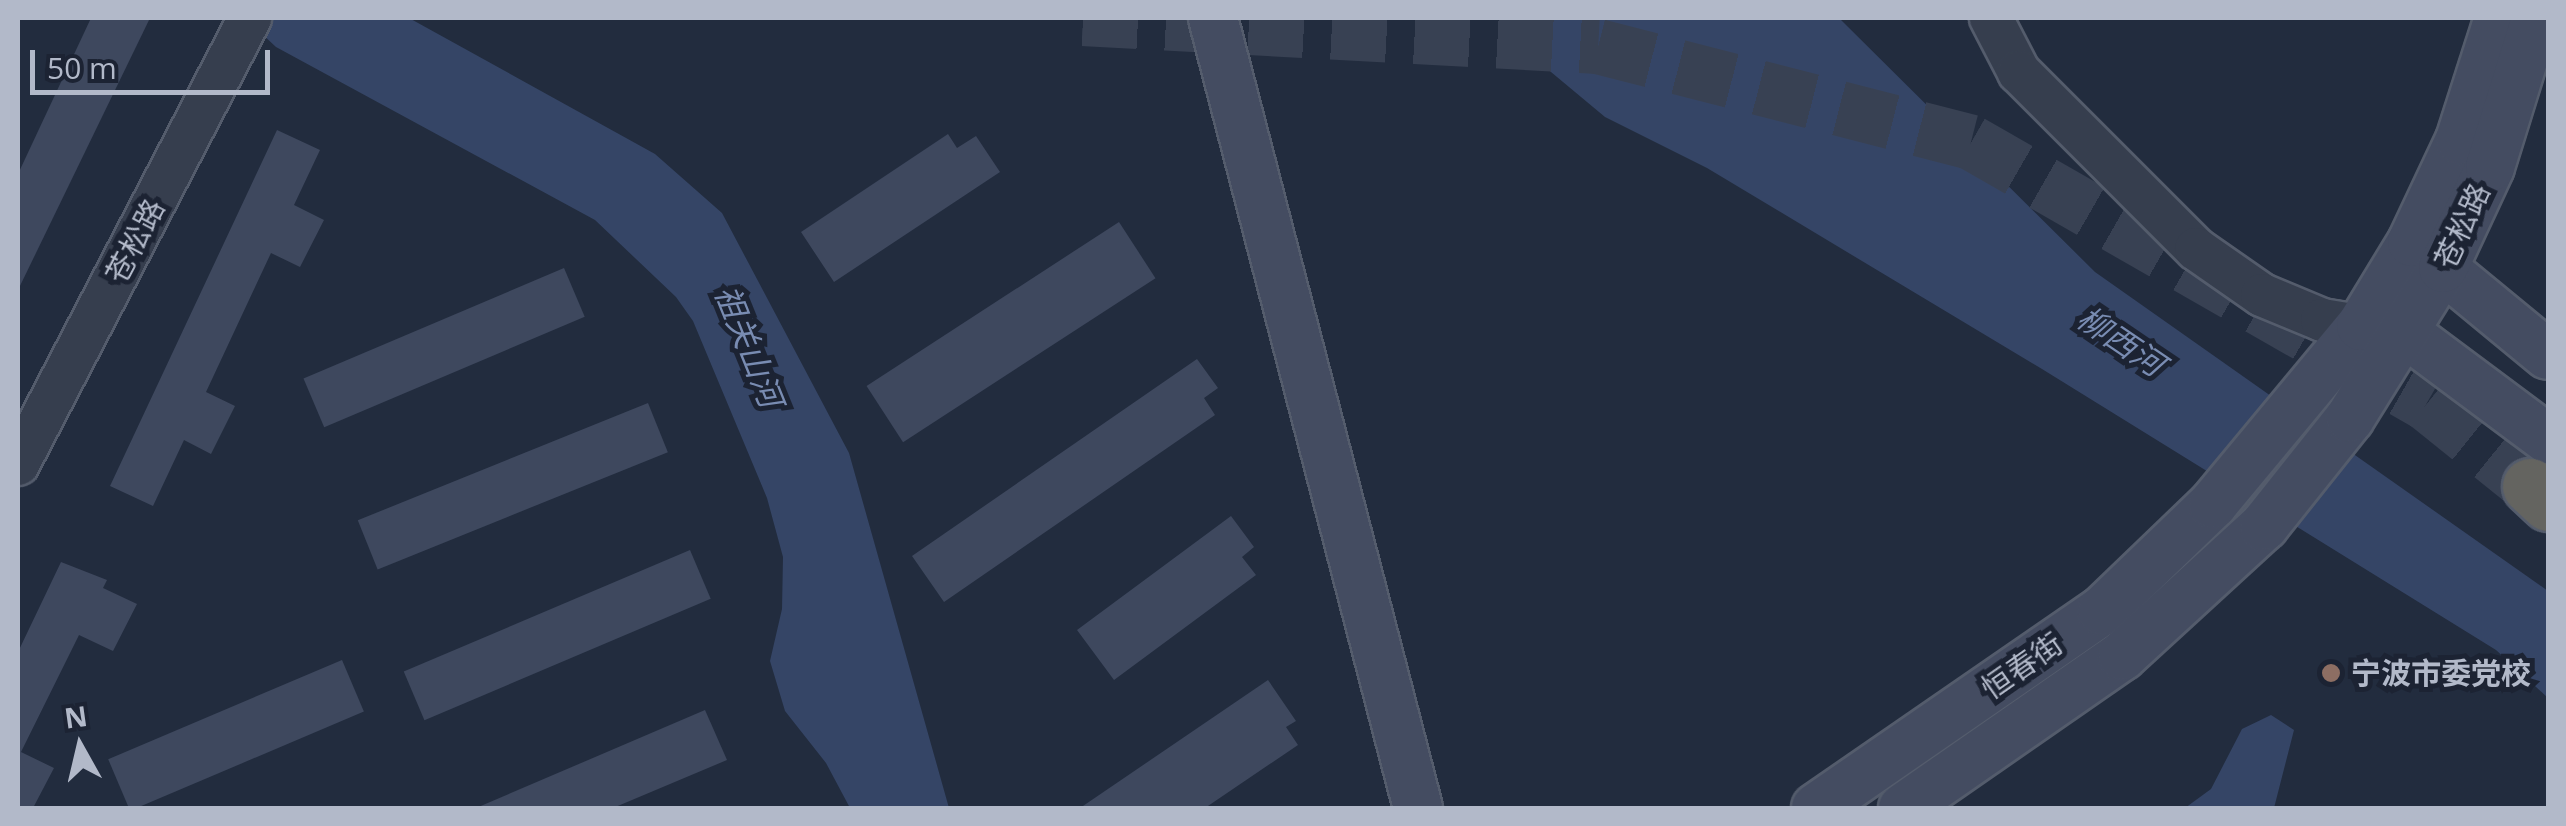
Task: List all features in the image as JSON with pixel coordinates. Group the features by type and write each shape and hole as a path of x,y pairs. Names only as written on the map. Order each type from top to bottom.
{"main road":[{"path":"1214,18 1418,808"},
{"name":"苍松路","path":"2350,418 2407,334 2460,140 2499,18"},
{"name":"苍松路","path":"2309,391 2361,326 2428,255 2490,167 2536,18"},
{"path":"2428,255 2548,355"},
{"path":"2407,334 2542,476"},
{"name":"恒春街","path":"1816,808 2102,611 2213,504 2309,391"},
{"name":"恒春街","path":"1902,808 2122,656 2264,526 2350,418"}],"street":[{"path":"1992,18 2020,72 2196,249 2262,295 2322,320 2407,334"},
{"name":"苍松路","path":"18,464 242,36"}],"water":[{"name":"祖关山河","path":"245,18 409,18 655,154 722,213 849,453 949,808 850,808 826,763 785,711 770,661 782,609 783,557 767,498 693,321 676,297 595,220 276,47"},
{"name":"柳西河","path":"1514,18 1839,18 2095,272 2548,591 2548,698 2496,650 2042,369 1707,168 1605,117 1539,62"},
{"path":"2271,715 2294,730 2274,808 2185,808 2211,789 2242,729"}],"building":[{"path":"91,18 150,18 18,290 18,174"},
{"path":"277,130 320,150 294,205 324,220 300,267 271,253 206,392 235,406 211,454 184,440 153,506 110,486"},
{"path":"948,134 957,148 976,136 1000,172 834,282 801,232"},
{"path":"1119,222 1155,278 903,442 867,386"},
{"path":"564,268 585,317 324,427 303,379"},
{"path":"1197,359 1218,388 1204,398 1215,415 944,602 912,556"},
{"path":"648,403 668,452 378,569 358,520"},
{"path":"1231,516 1254,547 1242,557 1256,575 1114,680 1077,630"},
{"path":"690,550 711,599 424,720 404,672"},
{"path":"61,562 107,580 103,588 137,604 113,651 79,635 21,752 54,768 33,808 18,808 18,652"},
{"path":"342,660 364,712 137,808 129,808 108,759"},
{"path":"1268,680 1296,721 1286,727 1298,745 1205,808 1080,808"},
{"path":"705,710 727,760 613,808 476,808"}],"tunnel":[{"path":"1083,18 1598,46 1971,142 2427,403 2530,486"}],"place":[{"name":"宁波市委党校","path":"2331,673"}]}
